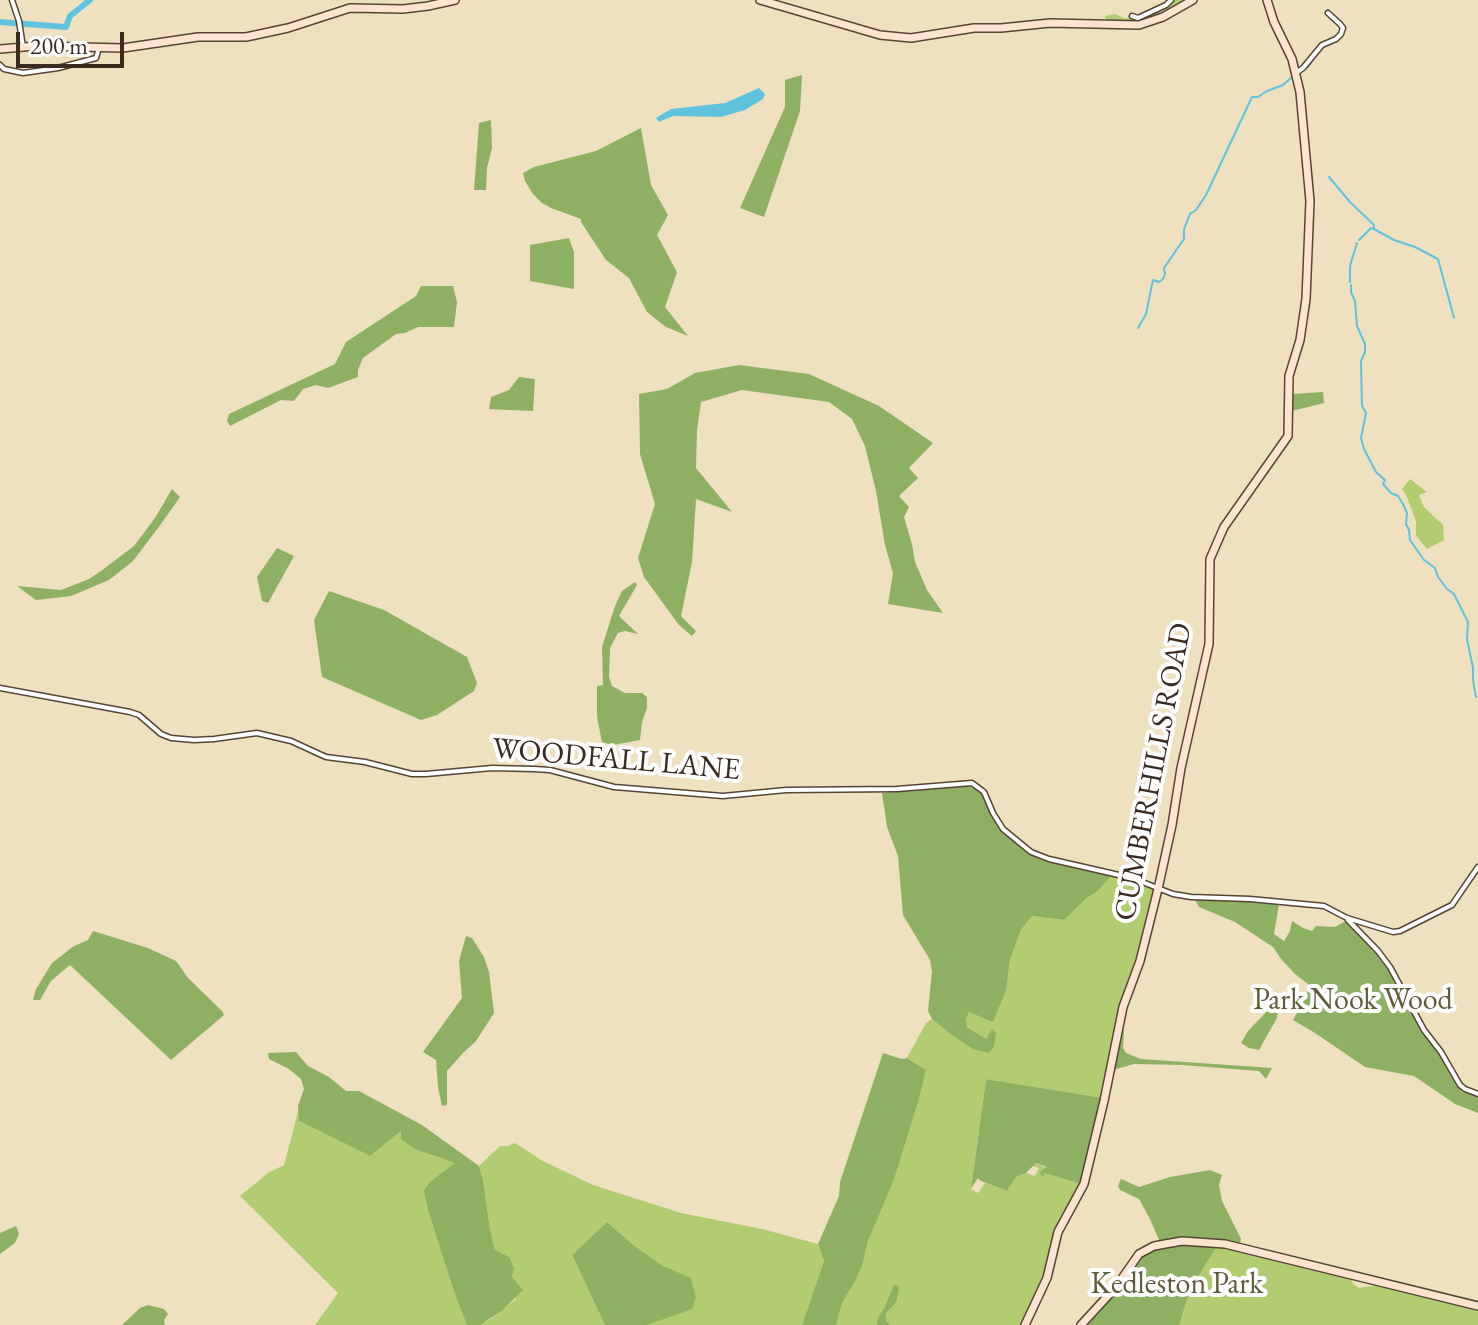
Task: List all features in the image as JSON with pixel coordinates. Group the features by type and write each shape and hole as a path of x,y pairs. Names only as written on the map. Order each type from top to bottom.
{"street":[{"path":"12,0 23,47"},
{"path":"0,49 123,48 211,36 246,37 288,28 350,8 403,9 455,0"},
{"path":"760,0 880,35 911,38 974,28 1050,23 1139,25 1163,17 1188,1"},
{"path":"1132,16 1138,18 1171,0"},
{"name":"CUMBERHILLS ROAD","path":"1025,1325 1047,1278 1058,1232 1084,1184 1123,1007 1140,961 1158,889 1209,644 1210,559 1224,527 1288,436 1289,376 1300,340 1306,299 1310,201 1304,119 1296,73 1267,0"},
{"path":"1296,73 1322,45 1341,34 1343,28 1328,13"},
{"path":"0,65 4,69 23,73 58,68 96,58 99,48"},
{"name":"WOODFALL LANE","path":"0,688 130,712 171,738 214,739 257,733 291,741 335,759 365,762 412,774 492,768 550,770 614,787 723,796 786,790 897,789 972,783 984,792 999,824 1031,852 1132,878 1158,889"},
{"path":"1158,889 1191,897 1324,906 1385,931 1400,931 1452,905 1478,867"},
{"path":"1347,918 1390,967 1424,1030 1460,1085 1478,1094"},
{"path":"1081,1325 1116,1287 1139,1254 1154,1246 1182,1241 1225,1244 1478,1306"}],"green space":[{"path":"1174,0 1183,0 1164,14 1143,21 1107,22 1105,16 1115,14 1138,19"},
{"path":"802,75 800,111 764,217 740,208 785,107 785,80"},
{"path":"491,120 492,148 486,190 474,190 479,123"},
{"path":"641,128 651,185 668,215 657,235 677,272 665,307 688,336 666,327 647,312 629,278 606,260 581,219 542,203 533,194 523,173 534,167 596,151"},
{"path":"569,238 574,252 574,289 530,281 530,245"},
{"path":"421,286 453,286 457,302 454,327 418,327 396,334 363,358 358,377 328,388 316,385 303,389 294,401 281,400 230,426 227,421 229,414 335,364 346,342 416,296"},
{"path":"739,365 809,374 879,406 933,443 909,468 918,478 899,496 909,507 904,517 915,562 927,590 943,613 888,604 893,573 865,446 852,419 829,402 742,390 701,402 696,468 732,512 696,499 692,562 681,616 696,631 692,636 679,625 644,577 638,558 655,504 640,454 639,394 667,389 695,373"},
{"path":"519,377 535,379 533,411 489,409 491,397 509,390"},
{"path":"1323,392 1324,403 1292,411 1292,394"},
{"path":"1410,479 1427,492 1419,495 1424,507 1443,525 1444,540 1427,549 1416,536 1416,521 1402,489"},
{"path":"172,489 180,497 133,561 109,580 71,596 36,600 17,586 61,590 89,579 134,546"},
{"path":"277,548 294,556 268,603 262,601 257,577"},
{"path":"635,582 637,585 619,616 638,634 618,633 610,648 609,677 612,686 625,693 642,693 647,697 647,708 640,740 613,745 602,742 597,717 597,686 603,685 602,647 622,591"},
{"path":"329,591 384,610 467,657 477,683 474,691 437,715 421,720 322,677 314,620"},
{"path":"966,785 980,791 997,825 1029,853 1112,875 1064,920 1032,916 1021,930 1010,960 1006,991 993,1022 969,1012 966,1019 967,1027 986,1039 992,1029 996,1033 994,1046 989,1053 973,1049 949,1033 932,1019 928,1011 932,971 930,960 903,915 898,856 887,827 882,793"},
{"path":"1112,875 1155,889 1103,1098 986,1079 971,1189 978,1193 985,1183 1007,1191 1016,1177 1026,1173 1035,1176 1039,1168 1033,1166 1035,1163 1047,1168 1043,1175 1045,1172 1082,1184 1065,1217 1046,1275 1024,1325 891,1325 886,1321 886,1313 896,1303 892,1289 877,1325 836,1325 843,1301 863,1263 926,1070 907,1058 926,1023 932,1019 949,1033 989,1053 992,1030 986,1039 967,1027 966,1019 969,1012 993,1021 1006,991 1010,960 1021,930 1032,916 1064,920"},
{"name":"Park Nook Wood","path":"1195,900 1279,904 1274,934 1284,941 1292,921 1312,931 1316,926 1335,927 1346,921 1389,967 1414,1017 1462,1092 1478,1096 1478,1113 1455,1104 1414,1076 1365,1067 1293,1020 1307,995 1308,984 1295,974 1273,947 1235,922 1199,907"},
{"path":"93,931 148,948 176,961 224,1015 171,1060 70,965 51,981 40,1000 33,1000 52,963 74,946 88,940"},
{"path":"466,936 472,938 484,957 494,1013 476,1041 447,1071 447,1105 442,1106 436,1060 423,1052 462,998 459,961"},
{"path":"1271,1007 1278,1010 1277,1018 1259,1050 1241,1043 1248,1031"},
{"path":"1124,1031 1123,1048 1126,1053 1141,1059 1272,1068 1266,1079 1259,1071 1182,1065 1134,1064 1113,1070 1120,1032"},
{"path":"296,1052 308,1066 346,1091 359,1091 422,1125 479,1166 495,1250 509,1257 514,1268 512,1277 523,1290 503,1310 480,1325 467,1325 454,1291 424,1190 455,1163 415,1149 401,1139 401,1131 370,1156 299,1121 298,1106 304,1089 301,1079 269,1059 268,1053"},
{"path":"883,1053 907,1058 926,1070 918,1102 894,1179 836,1325 802,1325 824,1261 818,1244 839,1196 840,1182"},
{"path":"986,1079 1103,1098 1082,1184 1045,1173 1043,1176 1041,1171 1047,1167 1036,1163 1026,1173 1016,1177 1007,1191 978,1178 971,1189"},
{"path":"299,1108 299,1121 370,1156 401,1131 434,1156 456,1163 428,1210 467,1325 315,1325 338,1293 240,1196 268,1173 284,1165"},
{"path":"515,1143 541,1160 593,1185 681,1213 818,1244 824,1261 802,1325 647,1325 696,1297 691,1279 663,1266 607,1222 572,1255 605,1325 479,1325 516,1299 512,1277 495,1250 479,1166 500,1146"},
{"path":"1210,1170 1222,1175 1219,1185 1222,1201 1241,1239 1240,1244 1190,1237 1159,1240 1139,1199 1118,1186 1121,1179 1139,1187 1170,1177"},
{"path":"607,1222 663,1266 691,1278 696,1297 692,1309 647,1325 605,1325 572,1255"},
{"path":"16,1226 19,1234 15,1243 0,1254 0,1233"},
{"path":"1179,1243 1217,1246 1190,1289 1179,1325 1084,1325 1143,1254"},
{"name":"Kedleston Park","path":"1217,1246 1351,1279 1359,1288 1377,1285 1478,1310 1478,1325 1084,1325"},
{"path":"894,1284 899,1287 896,1303 886,1313 886,1321 891,1325 877,1325 878,1317"},
{"path":"148,1305 164,1309 168,1314 165,1325 122,1325 140,1308"}],"water":[{"path":"759,88 765,94 763,99 745,110 721,117 673,116 659,122 656,118 671,109 725,103"}],"waterway":[{"path":"0,22 66,27 70,16 90,0"},
{"path":"1308,67 1314,58"},
{"path":"1138,328 1146,314 1153,280 1159,282 1163,279 1164,268 1184,239 1190,214 1206,195 1252,97 1283,85 1291,78"},
{"path":"1329,177 1374,225 1374,229 1438,259 1454,318"},
{"path":"1359,240 1373,229"},
{"path":"1350,282 1350,266 1357,243"},
{"path":"1351,285 1357,326 1365,344 1361,361 1362,406 1366,413 1361,438 1364,449 1376,472 1385,480 1383,484 1403,504 1410,540 1454,594 1468,622 1467,639 1476,697"}]}
